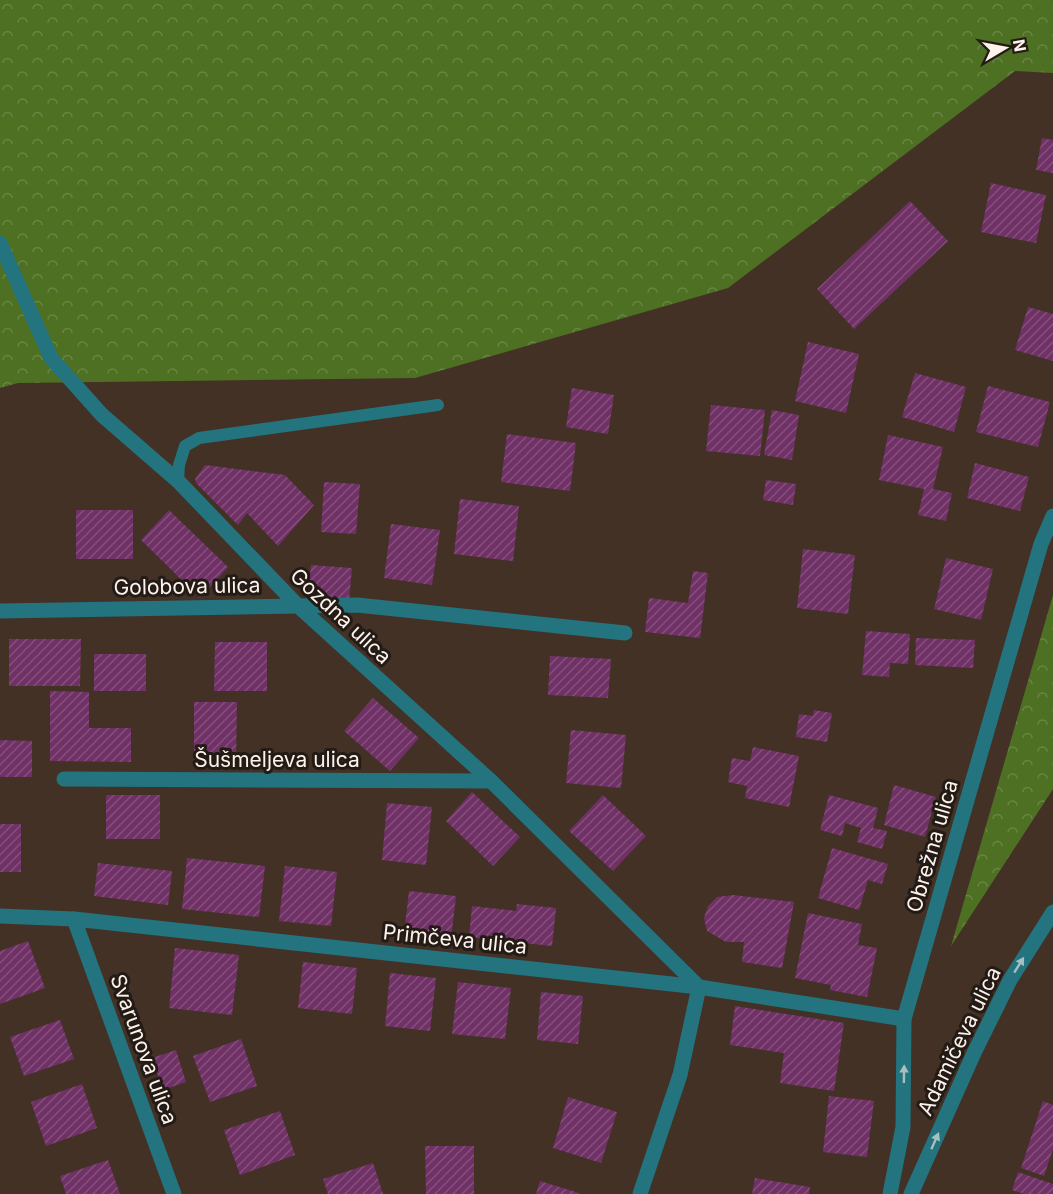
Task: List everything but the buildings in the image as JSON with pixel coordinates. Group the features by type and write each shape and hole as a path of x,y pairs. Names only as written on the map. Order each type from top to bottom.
{"street":[{"name":"Gozdna ulica","path":"0,243 51,358 102,416 178,481 297,605 490,781 699,987"},
{"name":"Obrežna ulica","path":"890,1194 903,1127 904,1019 1041,544 1053,516"},
{"name":"Golobova ulica","path":"0,610 357,605 625,633"},
{"name":"Šušmeljeva ulica","path":"64,779 490,781"},
{"name":"Adamičeva ulica","path":"911,1194 974,1053 1010,980 1053,912"},
{"name":"Primčeva ulica","path":"0,916 74,919 699,987 904,1019"},
{"name":"Svarunova ulica","path":"74,919 174,1194"},
{"path":"640,1194 680,1075 699,987"}],"lane":[{"path":"178,481 184,446 199,438 438,405"}],"green space":[{"path":"0,0 1053,0 1053,73 1015,71 728,288 415,378 18,383 0,388"},
{"path":"1053,595 1053,789 951,946"}]}
